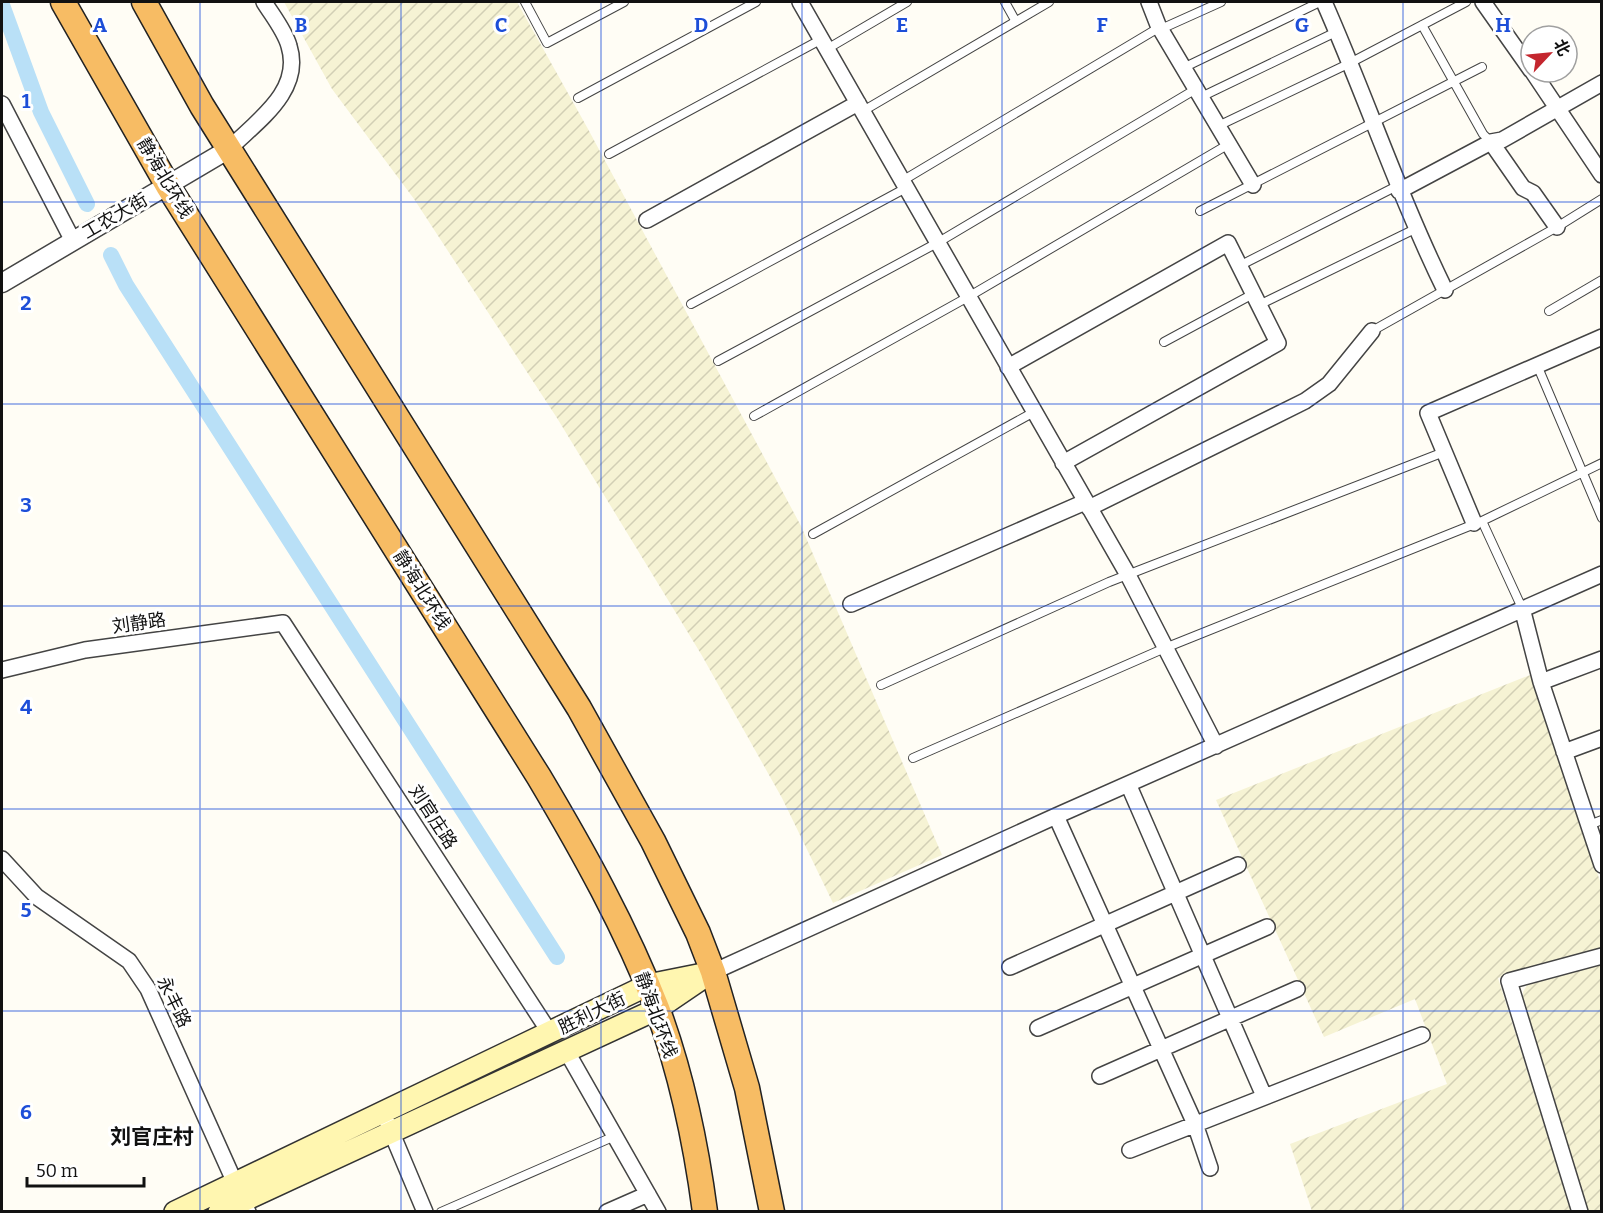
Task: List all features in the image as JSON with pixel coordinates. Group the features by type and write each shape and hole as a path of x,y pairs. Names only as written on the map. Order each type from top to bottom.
{"highway":[{"name":"静海北环线","path":"63,2 168,186 540,777 580,847 657,1009 685,1107 705,1212"},
{"path":"144,2 229,149 579,708 653,841 698,933 713,972 747,1088 772,1212"}],"main road":[{"name":"胜利大街","path":"219,1212 383,1113 648,986 713,972"},
{"name":"胜利大街","path":"175,1212 242,1199 392,1134 657,1009 713,972"}],"street":[{"path":"229,149 284,93 293,73 289,46 264,2"},
{"path":"800,2 1128,575 1216,746"},
{"path":"1149,2 1160,28 1253,185"},
{"path":"1322,2 1374,123 1415,229 1445,290"},
{"path":"1483,2 1519,53"},
{"path":"1398,188 1491,142 1502,140 1602,83"},
{"path":"1541,84 1596,155 1602,175"},
{"path":"2,104 73,241"},
{"path":"647,220 860,107"},
{"path":"1491,142 1523,188 1533,193 1557,227"},
{"name":"工农大街","path":"2,283 229,149"},
{"path":"1008,367 1228,243 1278,343 1063,463"},
{"path":"851,604 1087,505 1305,401 1329,384 1372,331"},
{"path":"1478,522 1428,413 1602,337"},
{"path":"713,972 1056,816 1129,786 1602,574"},
{"path":"1522,608 1541,682 1564,752 1595,822 1602,865"},
{"name":"刘静路","path":"2,670 85,650 283,623"},
{"name":"刘官庄路","path":"283,623 550,1033"},
{"path":"1541,682 1602,659"},
{"path":"1564,752 1602,738"},
{"path":"1129,786 1264,1096"},
{"path":"1056,816 1195,1124 1210,1168"},
{"name":"永丰路","path":"2,859 37,897 129,961 147,989 242,1199"},
{"path":"1010,967 1238,865"},
{"path":"1038,1028 1267,927"},
{"path":"1580,1212 1509,981 1602,956"},
{"path":"1100,1076 1297,989"},
{"path":"1130,1150 1422,1035"},
{"path":"567,1052 658,1212"},
{"path":"383,1113 425,1212"},
{"path":"607,1212 648,1194"}],"lane":[{"path":"525,2 547,43 624,2"},
{"path":"578,98 756,2"},
{"path":"609,154 907,2"},
{"path":"1005,2 1015,20"},
{"path":"860,107 1049,2"},
{"path":"691,304 904,184 1160,28 1221,2"},
{"path":"1183,68 1322,2"},
{"path":"1218,126 1348,64 1466,2"},
{"path":"1422,25 1483,134 1491,142"},
{"path":"718,361 938,243 1198,93 1336,32"},
{"path":"1200,211 1482,67"},
{"path":"754,416 968,297 1229,144"},
{"path":"1239,266 1398,188"},
{"path":"1372,331 1557,227 1602,199"},
{"path":"1164,342 1415,229"},
{"path":"1549,311 1602,280"},
{"path":"1537,365 1602,518"},
{"path":"813,534 1034,412"},
{"path":"881,685 1128,575 1444,452"},
{"path":"913,758 1165,648 1478,522 1602,463"},
{"path":"1478,522 1522,608"},
{"path":"441,1212 615,1136"}],"shaded area":[{"path":"284,2 517,2 588,129 801,526 942,855 833,903 782,798 701,654 557,418 414,199 332,89"},
{"path":"1530,675 1601,884 1601,949 1498,978 1571,1211 1312,1211 1290,1144 1447,1084 1415,999 1324,1037 1216,800"},
{"path":"1601,961 1601,1211 1588,1211 1523,1000 1523,992 1530,980"}],"waterway":[{"path":"2,5 41,112 87,204"},
{"path":"111,255 126,285 557,957"}],"district":[{"name":"刘官庄村","path":"152,1137"}]}
